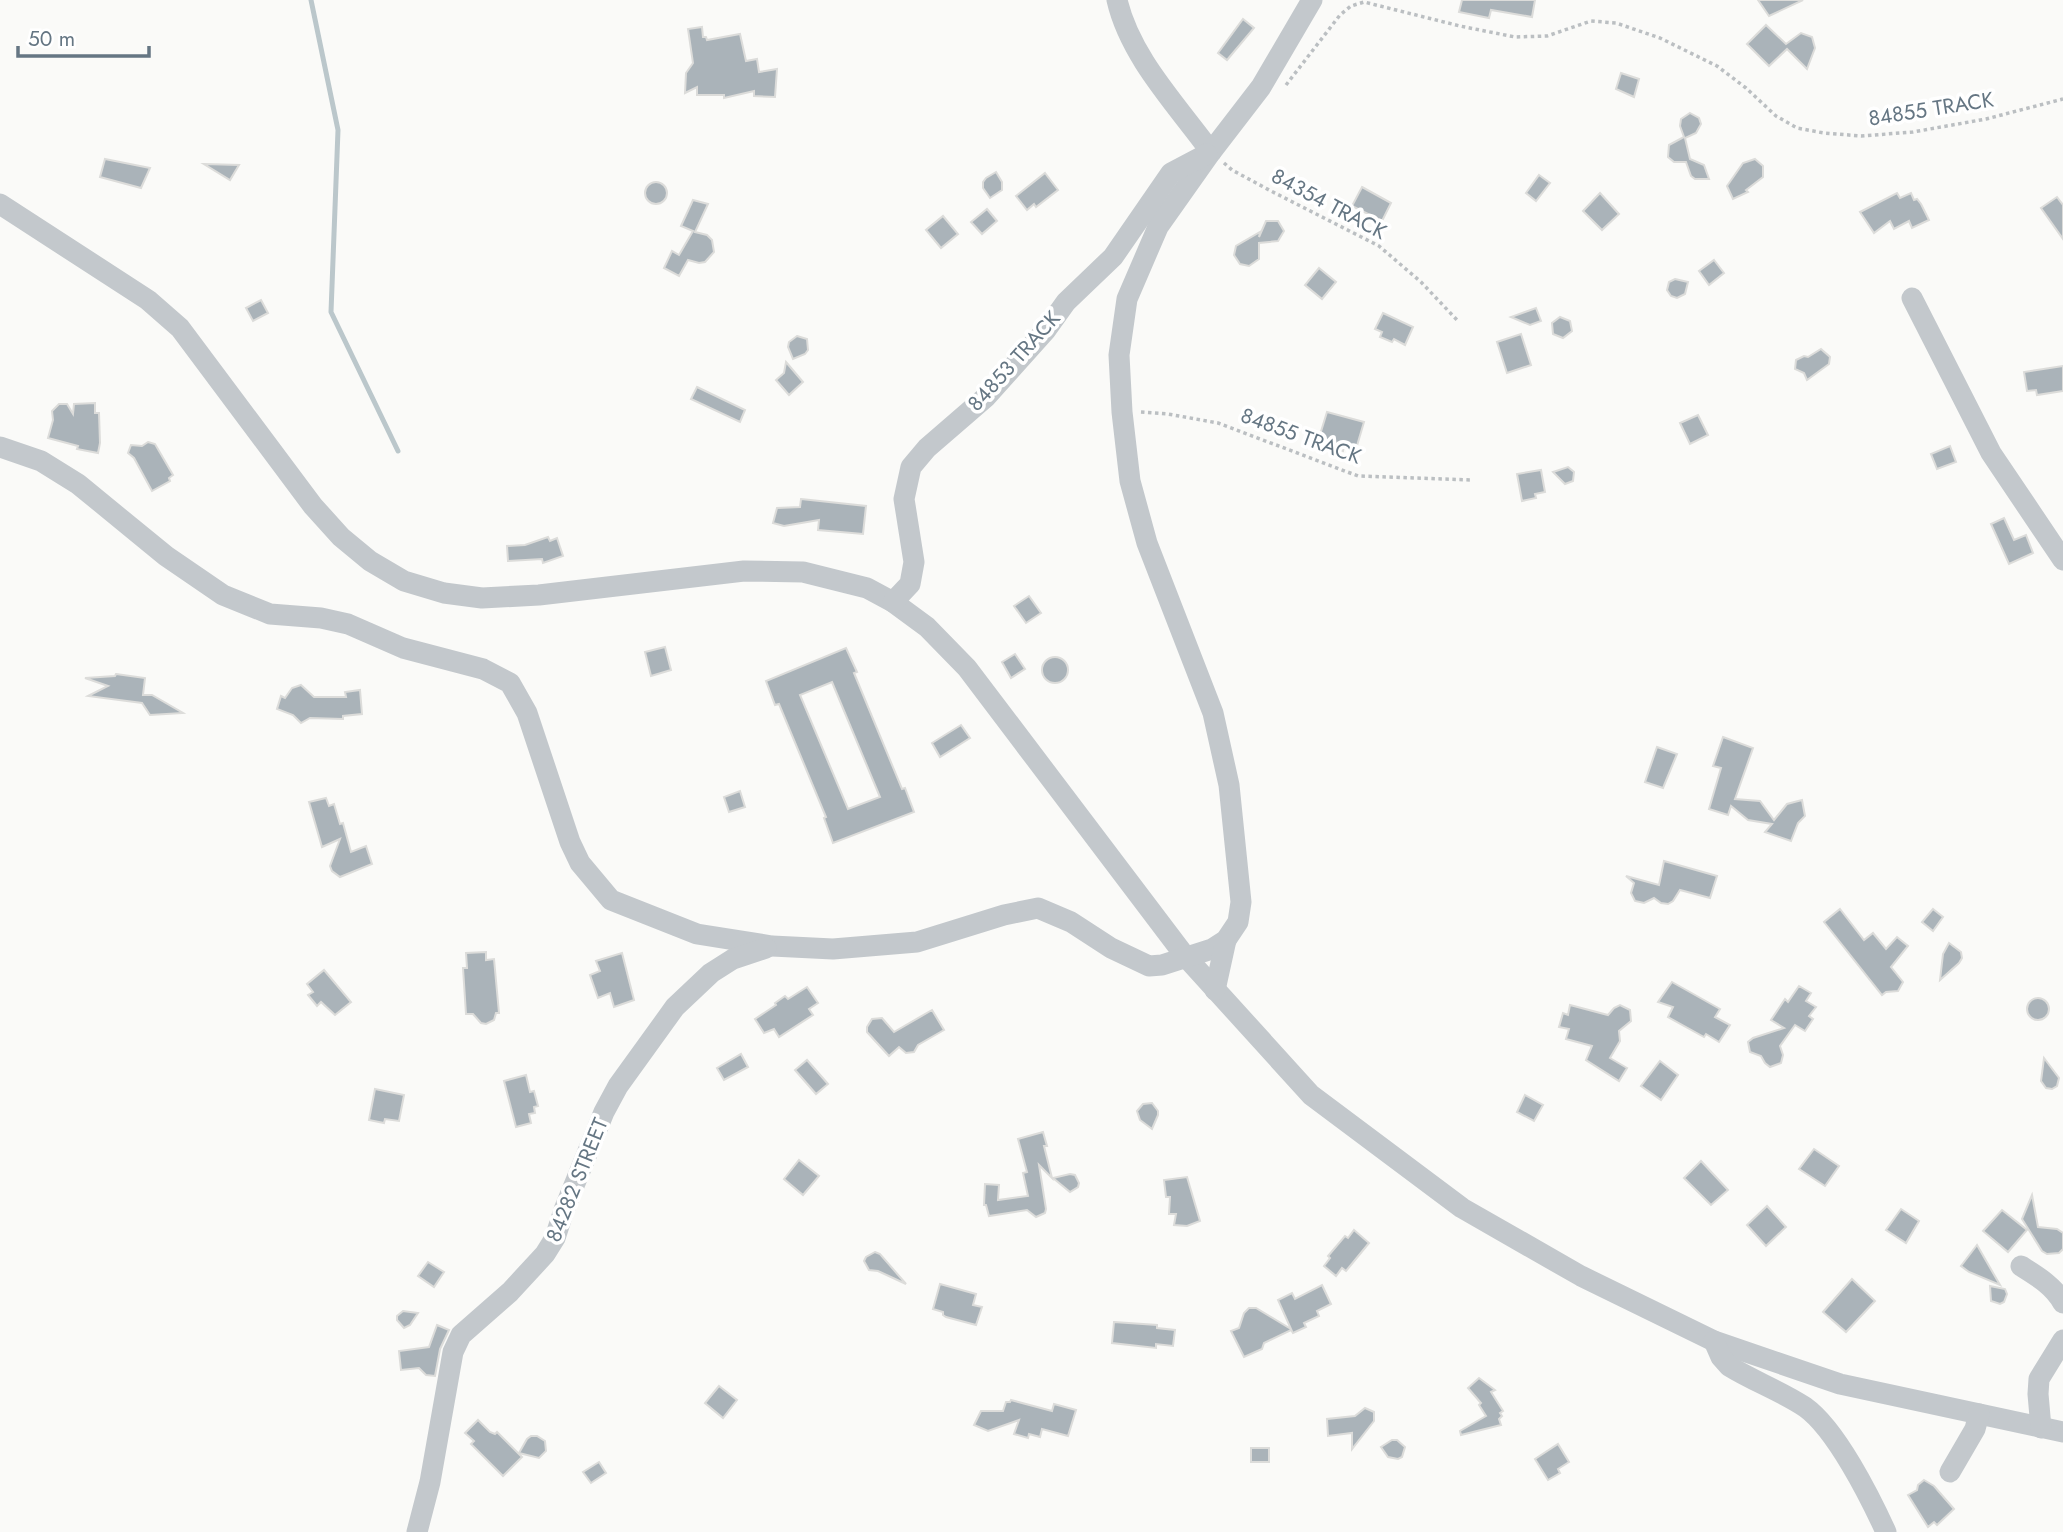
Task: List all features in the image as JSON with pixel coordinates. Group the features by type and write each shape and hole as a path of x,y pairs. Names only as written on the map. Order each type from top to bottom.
{"street":[{"path":"1117,0 1126,30 1146,63 1211,152"},
{"path":"1215,990 1226,940 1238,922 1241,901 1229,785 1213,713 1147,543 1130,481 1119,355 1127,299 1158,227 1261,87 1311,0"},
{"name":"84853 TRACK","path":"893,602 910,584 914,562 904,499 911,467 927,448 986,397 1046,330 1066,302 1112,257 1171,173 1211,152"},
{"path":"0,204 148,300 180,328 313,506 341,537 370,561 404,581 444,593 482,598 539,595 744,571 803,572 867,588 893,602 927,627 967,668 1185,956 1311,1096 1462,1208 1581,1276 1714,1342 1840,1384 2063,1433"},
{"path":"1912,298 1990,453 2063,560"},
{"path":"0,447 41,461 78,484 166,556 223,595 270,614 321,618 348,624 403,648 483,669 510,683 527,713 570,842 580,863 611,900 697,934 772,946 833,949 916,942 1004,915 1038,908 1071,922 1111,948 1149,966 1162,965 1212,949 1226,940"},
{"name":"84282 STREET","path":"416,1532 430,1482 453,1352 461,1335 510,1293 545,1254 555,1238 604,1112 618,1086 675,1007 711,973 733,959 772,946"},
{"path":"2021,1266 2041,1279 2058,1294 2063,1303"},
{"path":"2041,1428 2039,1379 2063,1340"},
{"path":"1714,1342 1721,1357 1730,1366 1805,1408 1825,1427 1850,1464 1886,1532"},
{"path":"1950,1472 1975,1429 1979,1414"}],"path":[{"name":"84855 TRACK","path":"1281,91 1340,15 1351,6 1364,2 1515,37 1547,36 1591,21 1616,23 1660,37 1717,66 1776,116 1797,128 1824,133 1861,136 1913,132 1986,119 2063,99"},
{"name":"84354 TRACK","path":"1211,152 1232,170 1379,246 1421,282 1457,320"},
{"name":"84855 TRACK","path":"1122,412 1168,414 1218,423 1358,476 1472,480"}],"building":[{"path":"1462,0 1535,0 1532,17 1491,10 1489,18 1459,12"},
{"path":"1758,0 1803,0 1769,16"},
{"path":"1243,19 1254,28 1227,60 1218,53"},
{"path":"1766,25 1786,44 1801,33 1812,37 1815,48 1807,69 1787,49 1769,66 1747,44"},
{"path":"702,27 703,37 707,40 740,34 746,61 757,59 759,72 777,69 775,97 754,96 754,91 724,98 724,95 697,95 697,87 685,93 686,73 693,63 688,29"},
{"path":"1621,73 1639,79 1634,97 1616,89"},
{"path":"1690,113 1699,118 1701,124 1696,133 1685,138 1690,159 1704,165 1709,179 1695,179 1691,176 1686,162 1674,162 1668,157 1669,145 1684,137 1680,126 1681,119"},
{"path":"105,159 150,168 141,188 100,177"},
{"path":"1755,159 1763,166 1763,177 1746,190 1748,192 1733,199 1727,186 1743,163"},
{"path":"204,164 239,165 230,180"},
{"path":"996,172 1002,182 1002,190 990,198 983,188 983,182"},
{"path":"1045,173 1058,190 1036,207 1034,204 1027,210 1016,196"},
{"path":"1539,175 1550,183 1536,201 1526,193"},
{"path":"656,182 664,185 667,193 664,201 656,204 648,201 645,193 648,185"},
{"path":"1362,187 1391,203 1382,221 1352,206"},
{"path":"1600,193 1619,214 1602,230 1583,211"},
{"path":"1897,193 1900,198 1911,193 1914,200 1917,199 1921,204 1929,220 1912,228 1909,221 1894,229 1890,221 1874,233 1860,212"},
{"path":"2057,197 2063,205 2063,239 2041,208"},
{"path":"693,200 708,204 695,232 707,235 712,240 714,252 705,262 688,260 679,276 664,268 672,251 679,255 693,231 681,226"},
{"path":"987,209 997,221 982,234 971,222"},
{"path":"943,216 958,234 941,248 926,230"},
{"path":"1266,221 1278,221 1284,231 1278,241 1259,243 1259,259 1249,266 1240,264 1234,255 1236,246 1260,232 1259,237"},
{"path":"1714,260 1724,273 1709,285 1699,271"},
{"path":"1319,268 1336,282 1322,299 1305,285"},
{"path":"1675,279 1688,282 1685,294 1677,298 1671,296 1667,290 1669,282"},
{"path":"261,300 268,313 253,321 246,308"},
{"path":"1536,308 1541,321 1530,325 1511,317"},
{"path":"1383,313 1413,327 1405,345 1394,339 1392,342 1380,337 1382,332 1375,329"},
{"path":"1560,317 1570,321 1572,331 1563,338 1553,334 1552,323"},
{"path":"1521,334 1531,365 1507,373 1497,342"},
{"path":"797,336 807,339 808,350 793,359 788,347 789,342"},
{"path":"1821,349 1830,357 1829,364 1807,380 1804,373 1795,369 1796,360"},
{"path":"786,362 803,382 789,395 776,380 784,373"},
{"path":"2063,366 2063,391 2037,395 2036,390 2027,391 2024,372"},
{"path":"697,387 745,410 740,422 691,399"},
{"path":"95,403 95,413 99,413 98,453 77,449 78,446 48,438 53,420 52,411 59,404 67,404 73,414 74,404"},
{"path":"1327,412 1364,422 1356,449 1344,446 1343,451 1328,447 1329,441 1319,438"},
{"path":"1698,415 1708,435 1690,444 1680,423"},
{"path":"148,442 155,444 173,475 169,478 170,481 152,491 134,458 128,453 131,445 142,446"},
{"path":"1950,446 1956,462 1937,469 1931,454"},
{"path":"1568,467 1574,472 1573,481 1565,484 1553,472"},
{"path":"1541,470 1545,492 1535,494 1536,498 1522,501 1517,474"},
{"path":"801,499 866,506 863,534 818,530 819,520 784,526 773,523 777,508 800,507"},
{"path":"2004,518 2014,540 2026,535 2033,553 2009,564 1991,524"},
{"path":"548,537 550,541 557,538 563,556 543,563 542,559 508,561 507,546 525,545"},
{"path":"1029,596 1041,613 1026,623 1014,606"},
{"path":"665,647 671,670 651,676 645,652"},
{"path":"846,648 902,789 905,788 914,812 833,843 824,818 826,817 779,704 775,705 766,681","holes":["832,682 880,797 848,809 800,695"]},
{"path":"1015,654 1025,669 1011,678 1002,662"},
{"path":"1055,657 1064,661 1068,670 1064,679 1055,683 1046,679 1042,670 1046,661"},
{"path":"116,674 145,678 143,695 152,695 183,713 150,715 142,703 88,696 108,686 85,678"},
{"path":"301,685 314,697 346,697 345,692 360,690 362,714 343,716 343,719 310,718 301,723 293,715 277,709 281,696 285,698 292,688"},
{"path":"961,725 970,738 940,757 932,743"},
{"path":"1723,737 1753,748 1735,799 1760,801 1774,820 1787,804 1802,800 1805,816 1798,823 1791,841 1765,832 1772,824 1748,820 1731,806 1728,815 1709,809 1721,768 1713,766"},
{"path":"1657,747 1677,754 1663,788 1645,782"},
{"path":"740,791 745,807 729,812 724,797"},
{"path":"326,798 329,806 334,804 340,824 343,823 351,852 366,846 372,864 340,877 332,871 330,866 340,839 322,847 309,802"},
{"path":"1664,861 1717,876 1710,898 1680,890 1668,904 1654,898 1644,903 1635,901 1631,893 1634,883 1626,876 1659,885"},
{"path":"1840,909 1864,940 1873,933 1886,949 1897,937 1908,946 1891,967 1903,982 1898,991 1882,995 1824,922"},
{"path":"1933,909 1943,917 1933,931 1922,922"},
{"path":"1949,943 1961,952 1962,958 1940,980 1943,954"},
{"path":"486,952 486,960 494,959 499,1013 496,1013 494,1020 486,1024 481,1023 473,1014 466,1014 463,968 467,968 466,953"},
{"path":"622,953 634,1000 614,1007 610,993 598,998 590,975 600,971 596,961"},
{"path":"324,970 351,1002 335,1015 321,1002 317,1006 308,995 313,992 307,984"},
{"path":"1672,982 1720,1009 1715,1017 1730,1025 1719,1042 1706,1034 1704,1037 1668,1017 1673,1007 1658,1002"},
{"path":"1799,986 1811,993 1806,1001 1816,1007 1809,1016 1813,1019 1805,1031 1795,1025 1780,1046 1783,1055 1781,1063 1770,1067 1761,1056 1750,1052 1748,1042 1784,1028 1771,1020 1785,999 1788,1002"},
{"path":"807,987 818,1003 809,1009 813,1015 779,1037 774,1029 764,1033 755,1019 785,996 788,999"},
{"path":"2038,998 2046,1001 2049,1009 2046,1017 2038,1020 2030,1017 2027,1009 2030,1001"},
{"path":"1570,1005 1608,1015 1620,1005 1630,1010 1631,1021 1619,1031 1620,1041 1610,1058 1627,1068 1619,1081 1586,1060 1592,1046 1566,1039 1569,1029 1559,1027 1563,1013 1568,1015"},
{"path":"932,1010 944,1030 918,1045 914,1052 906,1053 899,1047 889,1056 867,1032 872,1019 882,1018 894,1032"},
{"path":"741,1054 748,1067 724,1080 717,1068"},
{"path":"2044,1058 2059,1078 2057,1086 2052,1089 2046,1088 2041,1081"},
{"path":"807,1060 828,1084 816,1094 795,1070"},
{"path":"1660,1061 1678,1075 1661,1100 1641,1086"},
{"path":"526,1075 530,1092 534,1091 538,1106 534,1107 535,1113 529,1114 531,1123 516,1127 504,1081"},
{"path":"375,1089 404,1095 399,1121 385,1119 384,1123 369,1120"},
{"path":"1525,1095 1543,1105 1534,1121 1517,1112"},
{"path":"1152,1103 1158,1115 1152,1129 1140,1120 1137,1111 1143,1104"},
{"path":"1043,1132 1052,1178 1039,1165 1045,1213 1036,1217 1027,1210 989,1216 984,1205 985,1184 999,1185 998,1200 1028,1196 1023,1173 1027,1172 1018,1139"},
{"path":"1814,1149 1839,1166 1825,1186 1799,1169"},
{"path":"799,1160 819,1176 803,1195 784,1179"},
{"path":"1701,1161 1728,1190 1711,1205 1684,1178"},
{"path":"1075,1175 1079,1183 1078,1187 1070,1192 1053,1178"},
{"path":"1187,1177 1200,1221 1187,1226 1174,1225 1176,1214 1169,1214 1170,1197 1166,1197 1164,1180"},
{"path":"2032,1195 2038,1227 2057,1229 2063,1233 2063,1249 2059,1253 2047,1254 2042,1251 2022,1219"},
{"path":"1767,1206 1786,1227 1766,1246 1747,1225"},
{"path":"1901,1209 1919,1221 1906,1243 1886,1230"},
{"path":"2002,1210 2027,1230 2008,1252 1983,1231"},
{"path":"1354,1230 1369,1243 1346,1271 1342,1268 1336,1276 1324,1266 1330,1258 1328,1256 1345,1236 1348,1238"},
{"path":"1977,1245 2000,1285 1961,1266"},
{"path":"875,1252 880,1254 906,1284 878,1271 869,1270 864,1261"},
{"path":"428,1262 444,1272 434,1287 418,1276"},
{"path":"1852,1279 1875,1301 1846,1332 1823,1312"},
{"path":"940,1284 976,1294 973,1305 982,1307 976,1325 946,1317 943,1312 933,1309"},
{"path":"1322,1285 1331,1304 1317,1311 1319,1316 1304,1323 1306,1327 1293,1333 1291,1330 1264,1343 1262,1349 1244,1357 1231,1331 1239,1328 1244,1313 1249,1308 1256,1308 1291,1329 1278,1300 1292,1293 1295,1299"},
{"path":"1990,1286 2005,1289 2007,1294 2004,1302 2000,1304 1991,1301"},
{"path":"403,1311 418,1313 410,1325 404,1328 397,1320 397,1316"},
{"path":"1114,1322 1157,1325 1157,1328 1175,1330 1173,1346 1156,1344 1156,1348 1112,1343"},
{"path":"437,1325 449,1330 440,1349 435,1376 426,1375 419,1368 401,1370 399,1351 429,1347"},
{"path":"1479,1378 1495,1390 1491,1392 1503,1411 1499,1419 1501,1425 1461,1435 1460,1431 1486,1416 1479,1405 1481,1403 1468,1388"},
{"path":"719,1386 737,1400 723,1418 705,1403"},
{"path":"1011,1400 1052,1411 1054,1404 1076,1410 1068,1436 1042,1429 1040,1437 1029,1434 1028,1438 1014,1434 1019,1420 988,1431 974,1425 981,1411 1003,1411 1006,1402"},
{"path":"1365,1408 1374,1412 1374,1421 1352,1449 1352,1433 1328,1436 1327,1419 1355,1416"},
{"path":"478,1420 490,1432 497,1432 522,1457 503,1476 471,1444 474,1441 465,1433"},
{"path":"531,1436 545,1441 546,1451 539,1458 519,1453"},
{"path":"1397,1440 1405,1447 1402,1457 1398,1459 1388,1457 1381,1447"},
{"path":"1558,1444 1569,1462 1558,1469 1560,1473 1548,1480 1535,1459"},
{"path":"1251,1448 1269,1448 1269,1462 1251,1462"},
{"path":"599,1462 606,1473 591,1483 583,1472"},
{"path":"1924,1480 1934,1486 1954,1509 1937,1525 1934,1522 1928,1527 1908,1495 1917,1490"}],"waterway":[{"path":"311,0 338,130 331,312 398,451"}]}
